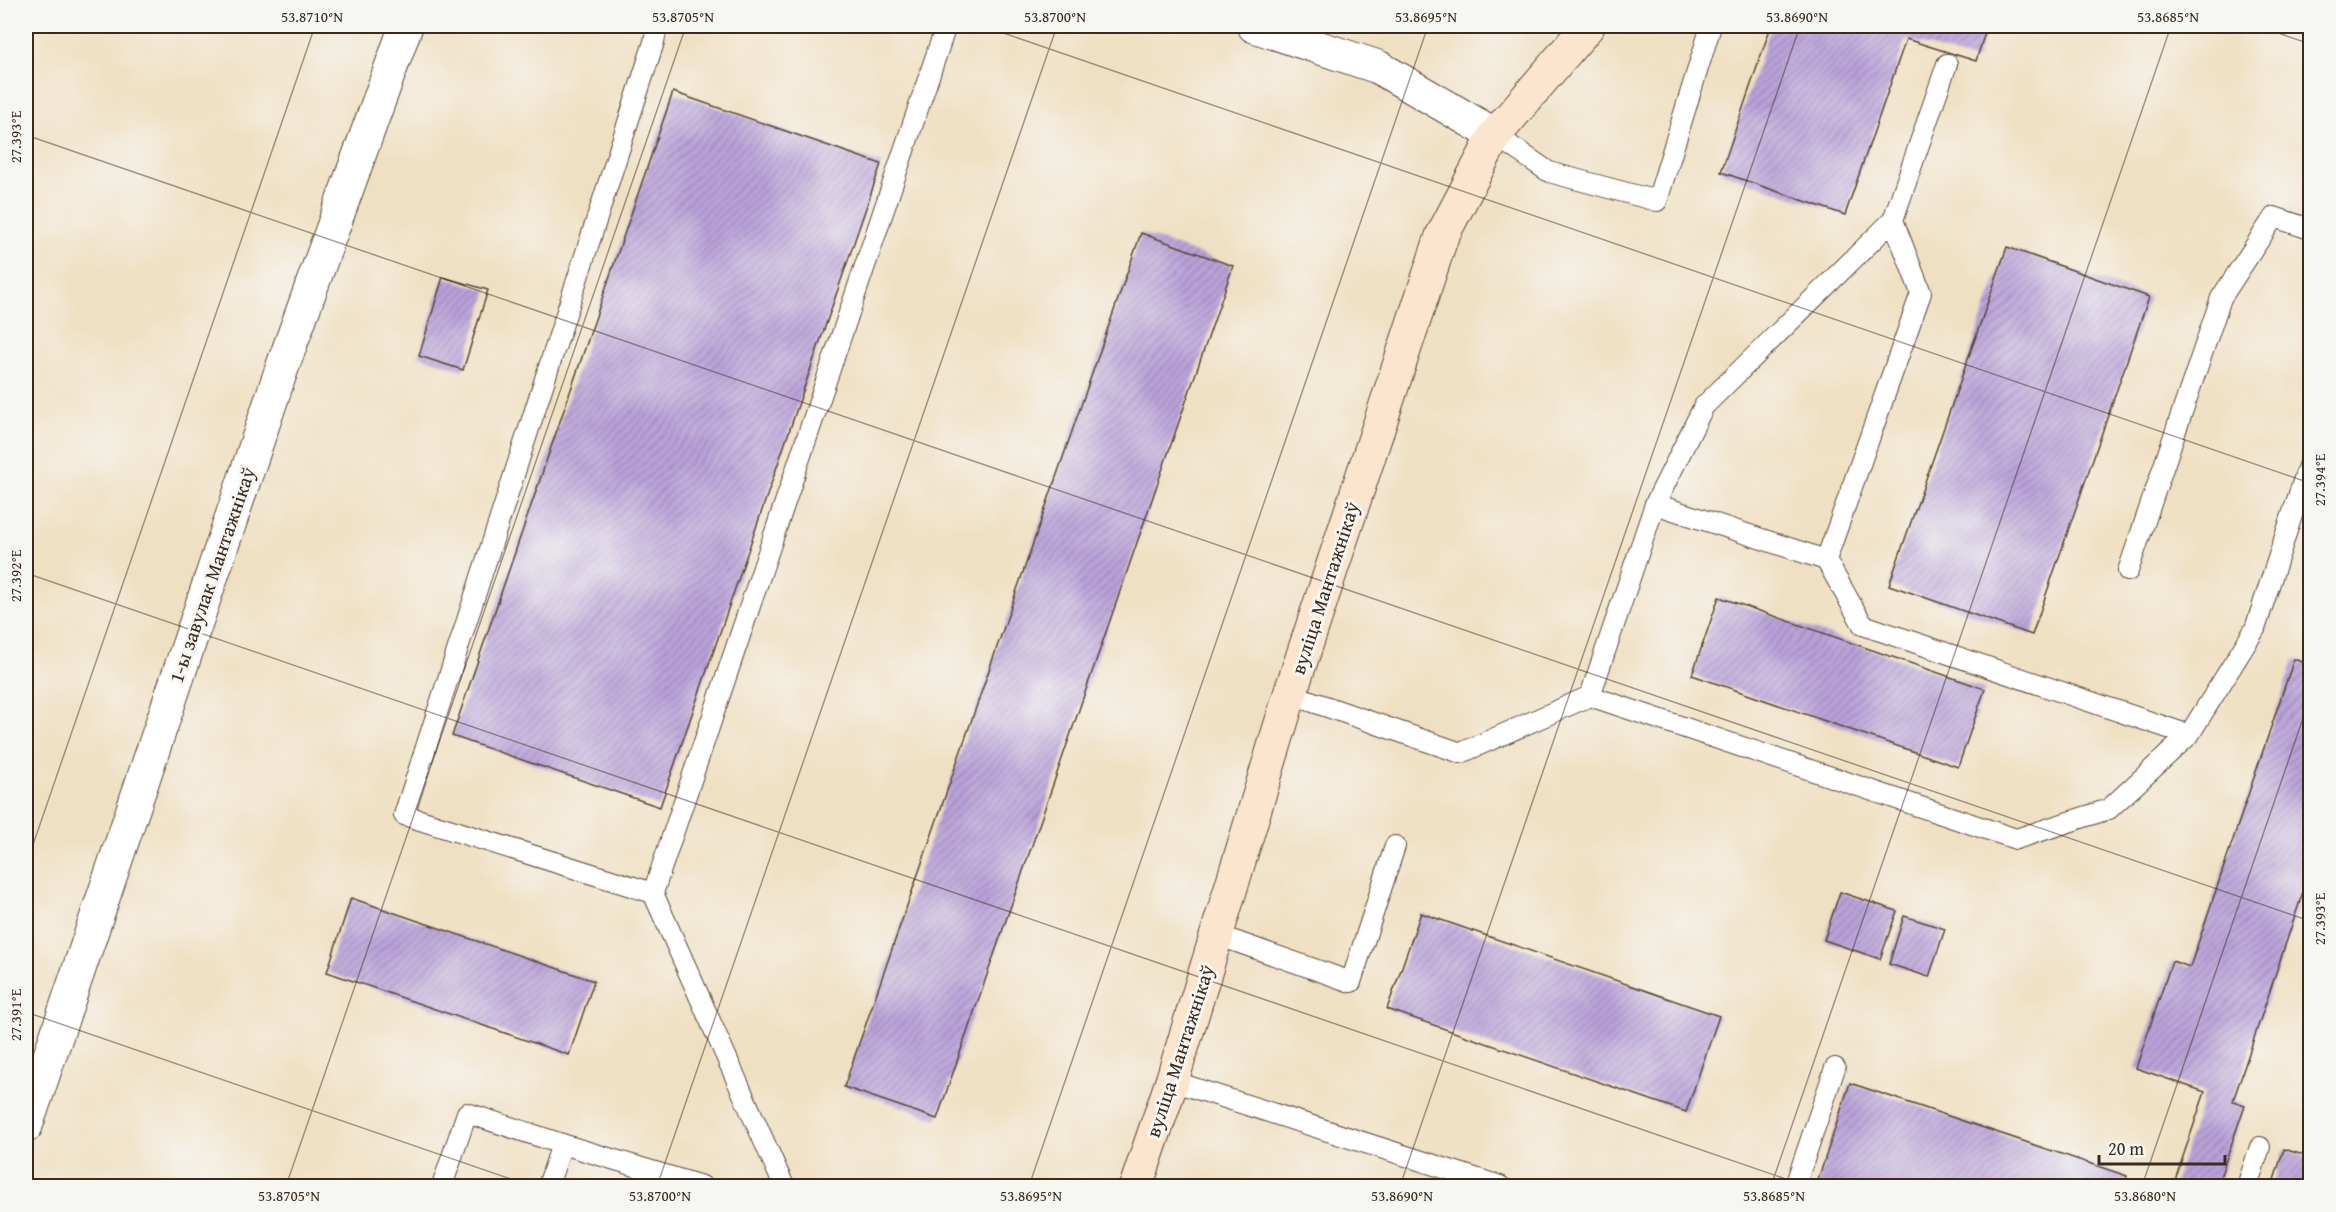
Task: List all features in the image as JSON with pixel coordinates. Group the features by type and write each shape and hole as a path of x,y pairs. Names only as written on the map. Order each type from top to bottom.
{"street":[{"name":"1-ы завулак Мантажнікаў","path":"26,1126 278,379 406,26"},
{"path":"1254,26 1378,67 1495,135"},
{"name":"вуліца Мантажнікаў","path":"1136,1186 1172,1081 1290,694 1442,236 1495,135 1588,26"}],"lane":[{"path":"653,893 404,815 654,42 657,26"},
{"path":"784,1186 653,893 946,26"},
{"path":"1495,135 1549,172 1657,201 1711,26"},
{"path":"1590,696 1655,504 1704,406 1893,219 1947,64"},
{"path":"2128,572 2221,298 2274,217 2310,229"},
{"path":"1826,560 1921,293 1893,219"},
{"path":"1290,694 1461,753 1590,696 2016,838 2109,809 2189,735 2255,630 2310,460"},
{"path":"1655,504 1826,560 1863,625 2189,735"},
{"path":"1217,935 1351,982 1395,846"},
{"path":"1795,1186 1835,1068"},
{"path":"1172,1081 1450,1179 1500,1186"},
{"path":"442,1186 467,1113 702,1186"},
{"path":"548,1186 562,1144"},
{"path":"2247,1186 2260,1147"}],"building":[{"path":"1771,26 1987,26 1976,61 1906,39 1845,215 1721,172"},
{"path":"673,92 881,164 660,807 452,736"},
{"path":"1141,233 1233,266 937,1119 844,1087"},
{"path":"2007,247 2149,297 2032,635 1889,585"},
{"path":"443,277 488,290 463,370 419,356"},
{"path":"1719,597 1985,689 1958,767 1692,675"},
{"path":"2294,659 2310,665 2310,871 2233,1101 2245,1105 2217,1186 2173,1186 2205,1092 2136,1068 2172,961 2190,967"},
{"path":"1840,892 1897,911 1880,959 1824,940"},
{"path":"351,898 594,981 569,1055 327,972"},
{"path":"1421,913 1719,1016 1686,1112 1387,1009"},
{"path":"1904,916 1945,929 1929,977 1889,964"},
{"path":"1850,1083 2127,1176 2124,1186 1816,1186"},
{"path":"2284,1149 2310,1157 2310,1186 2272,1186"}]}
